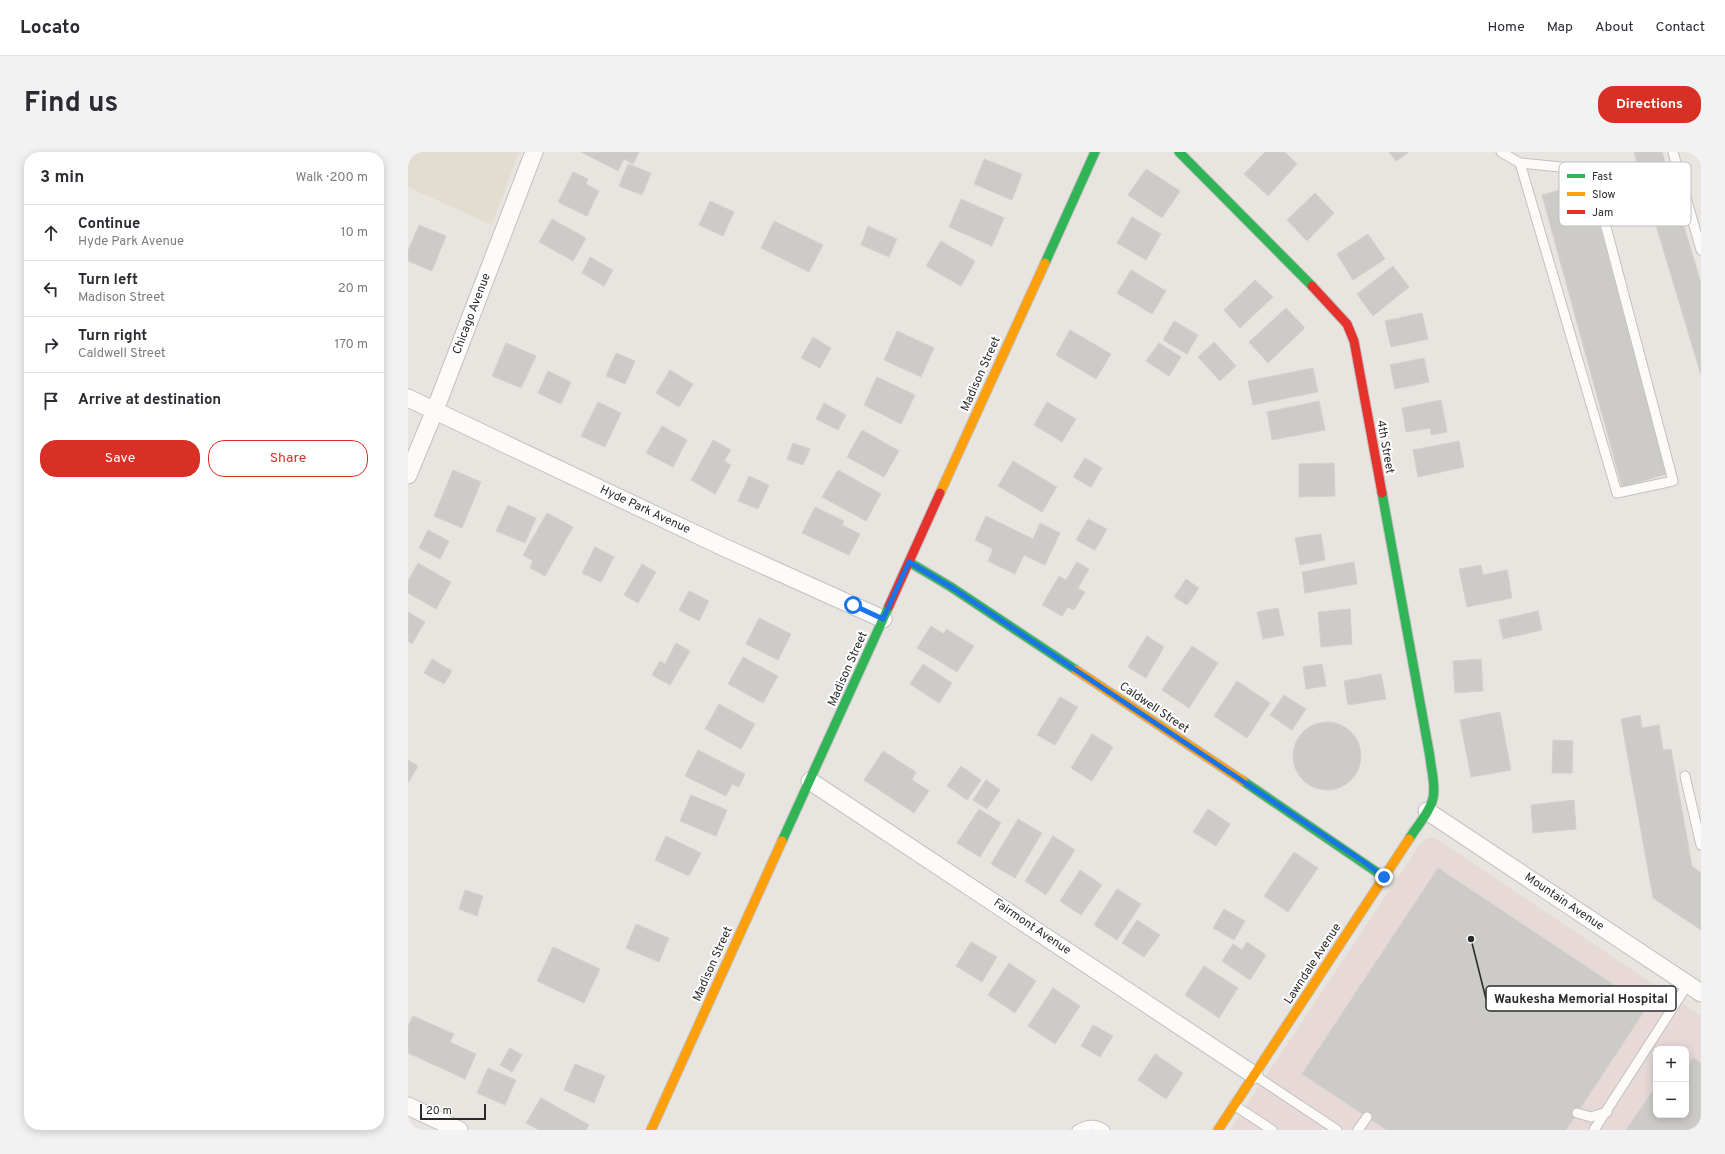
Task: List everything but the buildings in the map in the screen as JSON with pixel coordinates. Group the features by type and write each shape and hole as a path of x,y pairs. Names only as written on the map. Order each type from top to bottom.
{"street":[{"name":"Chicago Avenue","path":"408,475 435,410 534,152"},
{"name":"Madison Street","path":"651,1130 1095,152"},
{"name":"4th Street","path":"1179,152 1332,306 1347,324 1354,341 1430,756 1434,791 1433,799 1427,811"},
{"name":"Hyde Park Avenue","path":"408,398 714,542 883,619"},
{"name":"Caldwell Street","path":"909,562 964,596 1364,862 1384,877"},
{"name":"Fairmont Avenue","path":"810,781 1254,1075"},
{"name":"Lawndale Avenue","path":"1218,1130 1427,811"},
{"name":"Mountain Avenue","path":"1427,811 1694,988"},
{"path":"408,1106 459,1130"}],"lane":[{"path":"1501,152 1520,163 1559,167"},
{"path":"1673,152 1676,162"},
{"path":"1520,163 1617,493 1674,480 1606,226"},
{"path":"1691,215 1701,250"},
{"path":"1685,776 1701,845"},
{"path":"1594,1130 1694,988"},
{"path":"1254,1075 1337,1130"},
{"path":"1234,1105 1272,1130"},
{"path":"1577,1113 1591,1117 1607,1112"},
{"path":"1358,1130 1367,1117"},
{"path":"1077,1130 1092,1124 1100,1126 1105,1130"}],"shaded area":[{"path":"408,152 519,152 492,225 408,187"},
{"path":"1427,838 1433,838 1440,841 1701,1016 1701,1130 1230,1130 1420,844"}],"traffic: fast":[{"path":"1045,263 1095,152"},
{"path":"1179,152 1312,286"},
{"path":"1382,493 1434,783 1434,793 1431,803 1426,814 1409,839"},
{"path":"909,562 951,587 1076,670"},
{"path":"782,841 889,606"},
{"path":"1243,781 1384,877"}],"traffic: slow":[{"path":"940,493 1045,263"},
{"path":"1076,670 1243,781"},
{"path":"1218,1130 1409,839"},
{"path":"651,1130 782,841"}],"traffic: jam":[{"path":"1312,286 1347,324 1354,341 1382,493"},
{"path":"889,606 940,493"}],"place":[{"name":"Waukesha Memorial Hospital","path":"1471,939"}],"route":[{"path":"853,605 883,619 909,562 951,587 1364,862 1384,877"}]}
